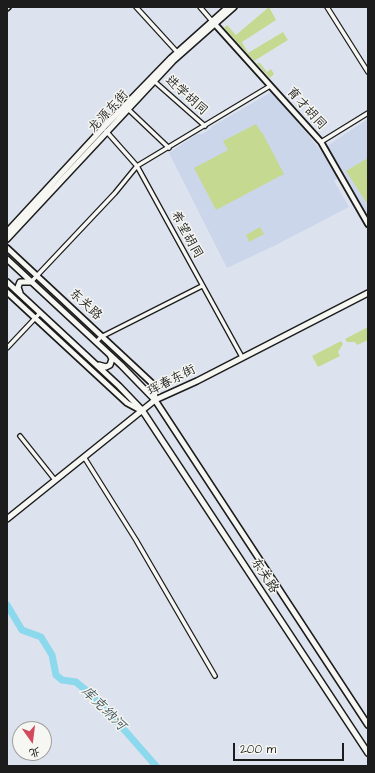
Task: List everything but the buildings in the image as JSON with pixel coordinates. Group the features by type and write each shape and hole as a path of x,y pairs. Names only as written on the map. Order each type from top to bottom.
{"main road":[{"name":"龙源东街","path":"7,232 178,54 228,7"},
{"name":"龙源东街","path":"213,22 234,7"},
{"name":"龙源东街","path":"7,239 105,130 128,109 178,54"},
{"name":"东关路","path":"7,259 129,372 155,400 368,726"},
{"path":"23,298 18,291 18,285 22,281 31,282"},
{"name":"东关路","path":"7,282 119,386 142,410 368,753"},
{"name":"珲春东街","path":"7,519 155,400 368,292"},
{"path":"93,362 104,367 110,365 112,359 106,351"}],"street":[{"path":"136,7 178,54"},
{"path":"200,7 213,22"},
{"path":"327,7 368,72"},
{"name":"育才胡同","path":"213,22 321,142 368,224"},
{"name":"进学胡同","path":"154,81 205,126"},
{"path":"31,282 116,193 138,166 270,86"},
{"path":"128,109 170,148"},
{"path":"321,142 368,113"},
{"name":"希望胡同","path":"105,130 138,166 242,357"},
{"name":"东关路","path":"7,248 155,386 155,400"},
{"path":"96,342 102,337 202,286"},
{"name":"东关路","path":"7,292 127,403 142,410"},
{"path":"7,348 40,313"},
{"path":"20,436 56,480"},
{"path":"84,457 136,540 214,676"}],"shaded area":[{"path":"273,91 321,151 338,178 334,181 349,207 274,246 227,268 169,153 197,134 202,134 212,128 211,127"},
{"path":"368,119 368,216 327,146"}],"green space":[{"path":"269,7 276,20 242,42 248,53 283,32 288,40 254,61 224,28 227,25 236,35"},
{"path":"257,63 260,63 267,72 271,69 274,74 270,78"},
{"path":"256,124 262,132 284,174 216,210 194,168 228,150 223,141"},
{"path":"368,158 368,205 346,171"},
{"path":"260,227 264,234 249,242 246,235"},
{"path":"368,327 368,340 357,345 355,342 347,342 345,339"},
{"path":"341,341 343,344 338,352 340,356 318,367 312,356"}],"waterway":[{"name":"库克纳河","path":"7,605 22,630 41,637 52,655 56,675 62,680 76,682 99,701 156,766"}]}
